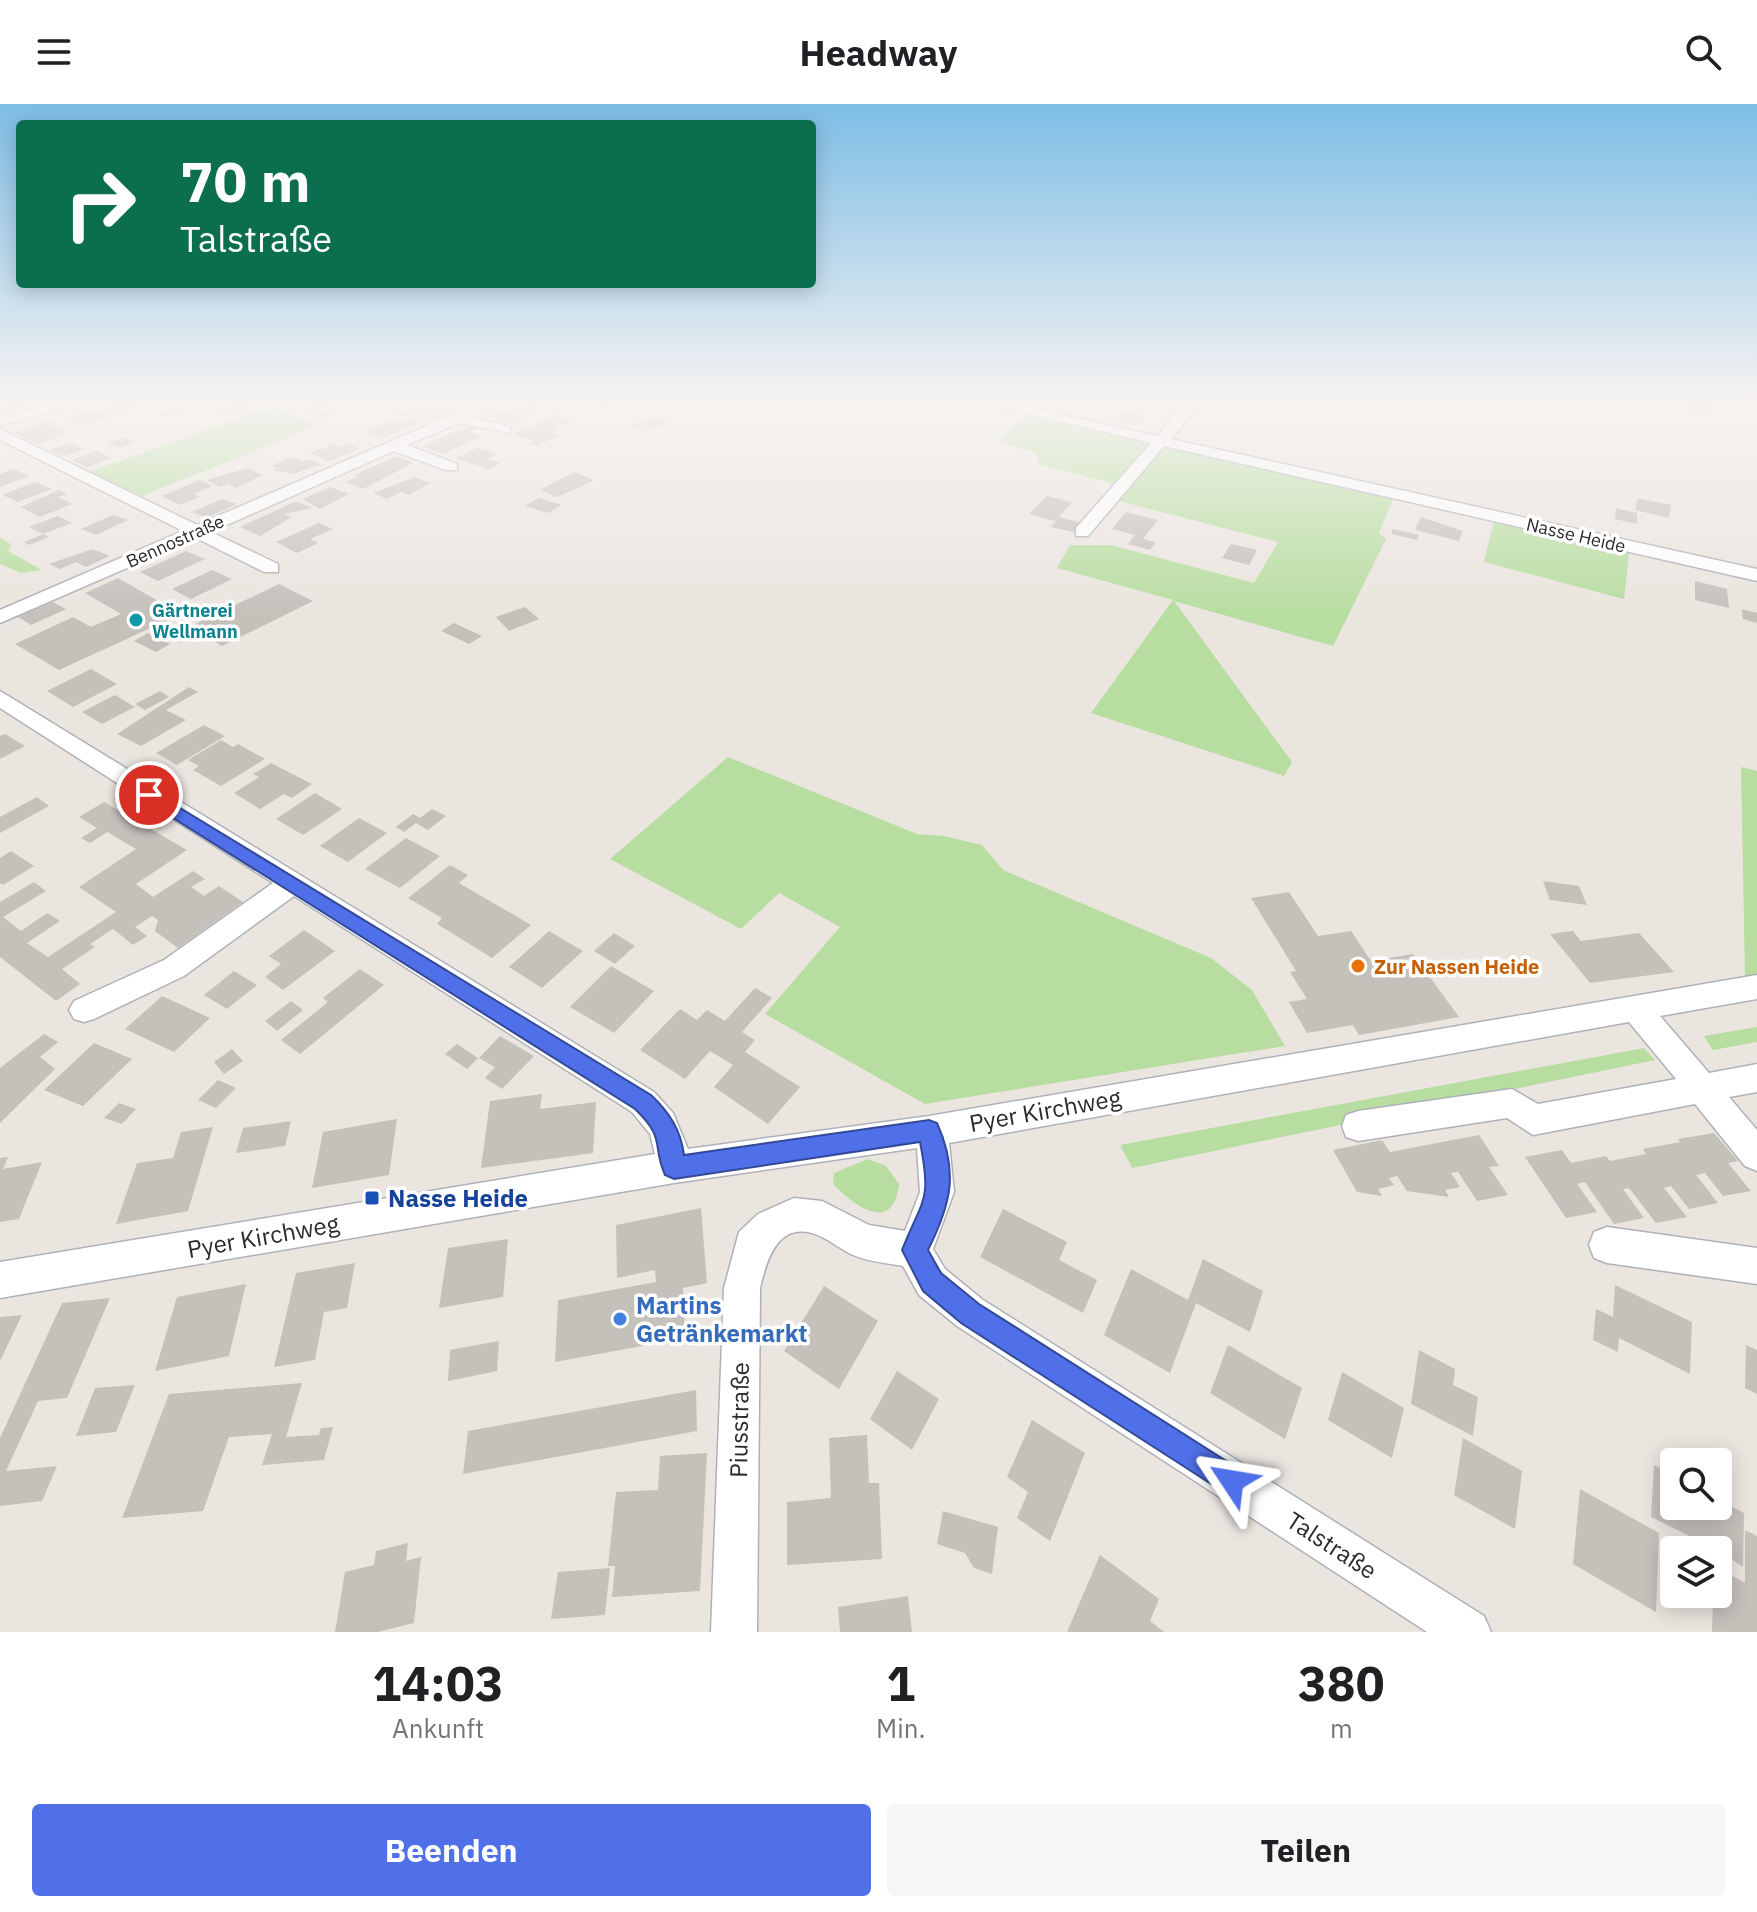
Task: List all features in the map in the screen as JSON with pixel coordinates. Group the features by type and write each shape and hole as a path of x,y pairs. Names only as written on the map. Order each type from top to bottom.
{"street":[{"path":"73,470 271,568"},
{"name":"Bennostraße","path":"0,617 337,470"},
{"path":"1082,532 1136,470"},
{"name":"Nasse Heide","path":"1292,470 1757,575"},
{"path":"0,698 643,1102 660,1118 671,1142 674,1167"},
{"path":"84,1010 174,968 292,883"},
{"name":"Pyer Kirchweg","path":"0,1280 674,1167 929,1131 1757,987"},
{"path":"1635,1007 1757,1155"},
{"path":"1358,1126 1512,1103 1533,1120 1757,1078"},
{"path":"914,1250 931,1218 940,1185 929,1131"},
{"name":"Piusstraße","path":"734,1632 742,1288 752,1245 770,1226 794,1215 822,1218 864,1242 914,1250"},
{"path":"1607,1245 1757,1266"},
{"name":"Talstraße","path":"914,1250 932,1282 970,1313 1468,1632"}],"green space":[{"path":"94,470 206,470 142,496 89,472"},
{"path":"1063,470 1290,470 1395,494 1379,533 1386,539 1333,646 1174,601 1292,762 1284,776 1091,713 1173,600 1057,568 1070,545 1111,545 1254,583 1278,542 1111,499 1122,486"},
{"path":"1495,516 1630,547 1624,599 1484,562"},
{"path":"0,537 12,545 8,551 42,570 21,573 0,564"},
{"path":"728,757 917,834 944,836 982,845 1003,870 1211,958 1252,990 1285,1046 925,1104 765,1014 840,927 779,893 741,929 610,859"},
{"path":"1741,767 1757,771 1757,974 1745,976"},
{"path":"1757,1027 1757,1042 1713,1050 1704,1036"},
{"path":"1644,1048 1655,1060 1132,1168 1120,1145"},
{"path":"868,1159 886,1166 899,1184 895,1200 889,1209 881,1212 862,1207 833,1184 834,1173"}],"building":[{"path":"17,470 29,476 0,487 0,474"},
{"path":"240,470 253,470 263,475 236,488 228,484 220,487 206,480"},
{"path":"273,470 303,470 293,474"},
{"path":"364,470 399,470 363,489 346,482 358,476 354,475"},
{"path":"574,472 595,480 557,497 540,490"},
{"path":"415,477 430,483 409,495 401,492 387,499 373,493"},
{"path":"200,480 213,486 193,494 200,497 180,505 161,496"},
{"path":"35,482 52,489 18,502 2,495"},
{"path":"330,487 349,494 320,509 303,499"},
{"path":"59,490 67,494 58,497 72,504 40,517 21,507"},
{"path":"1047,496 1072,502 1055,521 1029,514"},
{"path":"539,498 562,505 548,513 525,506"},
{"path":"1638,498 1671,505 1669,518 1635,510"},
{"path":"222,499 237,504 207,518 192,512"},
{"path":"296,501 313,508 284,514 292,517 260,536 240,527"},
{"path":"1616,508 1637,513 1637,524 1615,519"},
{"path":"1126,512 1158,520 1143,539 1156,542 1150,550 1128,544 1135,535 1112,529"},
{"path":"113,515 128,520 96,535 81,529"},
{"path":"58,516 72,523 43,534 29,527"},
{"path":"1059,517 1085,524 1077,533 1051,527"},
{"path":"1421,517 1463,531 1459,541 1415,530"},
{"path":"319,523 333,529 310,539 318,543 297,553 276,542"},
{"path":"1393,529 1419,535 1417,540 1391,534"},
{"path":"43,534 49,537 29,545 24,542"},
{"path":"1231,544 1257,550 1249,565 1222,558"},
{"path":"93,549 110,556 86,567 76,562 60,569 49,564"},
{"path":"186,551 205,559 158,581 140,572"},
{"path":"212,570 232,579 191,599 172,589"},
{"name":"Gärtnerei Wellmann","path":"118,578 181,614 59,670 15,644 73,617 91,627 121,614 85,593"},
{"path":"1695,581 1727,589 1729,608 1695,600"},
{"path":"279,584 313,601 222,646 189,627"},
{"path":"53,602 66,609 31,625 18,617"},
{"path":"525,607 539,619 509,631 496,617"},
{"path":"1742,609 1757,613 1757,623 1743,619"},
{"path":"454,623 482,636 469,644 441,631"},
{"path":"148,633 170,644 156,652 134,641"},
{"path":"91,669 117,684 73,707 47,691"},
{"path":"189,687 198,692 166,710 186,720 141,746 117,734"},
{"path":"160,691 169,697 145,710 135,704"},
{"path":"115,695 135,707 102,724 82,712"},
{"path":"204,725 225,736 177,765 156,753"},
{"path":"5,734 25,746 0,759 0,736"},
{"path":"221,740 233,747 238,744 265,759 221,786 193,770 199,766 188,760"},
{"path":"271,763 312,784 292,798 284,794 260,809 234,793 259,777 253,774"},
{"path":"315,793 342,809 303,835 276,819"},
{"path":"37,797 49,806 0,833 0,817"},
{"path":"104,802 187,850 136,884 153,897 193,871 205,879 191,887 204,896 219,886 243,902 178,948 155,931 158,920 152,916 135,927 147,936 133,945 113,929 90,944 95,947 62,969 80,984 56,1001 0,957 0,902 34,882 46,891 3,917 21,931 47,913 60,921 27,943 48,957 116,912 79,887 136,849 107,832 90,843 81,838 97,828 79,817"},
{"path":"432,809 446,816 428,830 416,823 404,832 396,827 413,814 420,818"},
{"path":"359,818 387,833 348,862 320,846"},
{"path":"406,838 440,856 400,888 365,869"},
{"path":"11,851 34,866 3,885 0,883 0,858"},
{"path":"450,865 468,875 459,883 531,925 492,958 437,924 442,918 408,898"},
{"path":"1543,881 1579,886 1587,905 1550,900"},
{"name":"Zur Nassen Heide","path":"1289,892 1318,936 1351,931 1371,961 1413,954 1459,1017 1359,1035 1353,1025 1307,1033 1289,1002 1307,999 1290,972 1296,971 1251,898"},
{"path":"304,930 335,951 283,990 265,977 281,964 269,956"},
{"path":"549,931 583,951 542,988 509,967"},
{"path":"1573,931 1581,941 1639,933 1674,972 1590,983 1550,934"},
{"path":"614,933 635,946 615,964 594,951"},
{"path":"611,966 654,991 614,1033 570,1007"},
{"path":"360,969 384,985 300,1054 281,1040 328,1002 323,998"},
{"path":"234,971 257,985 227,1009 204,995"},
{"path":"755,988 772,998 742,1032 755,1040 745,1052 800,1087 768,1124 714,1087 733,1065 710,1051 685,1079 640,1050 680,1009 697,1020 707,1010 725,1021"},
{"path":"162,996 210,1018 174,1052 125,1029"},
{"path":"291,1001 303,1010 277,1031 265,1021"},
{"path":"44,1034 58,1042 40,1057 55,1069 0,1123 0,1068"},
{"path":"500,1036 534,1056 502,1089 485,1078 495,1067 479,1058"},
{"path":"94,1043 132,1059 83,1106 44,1090"},
{"path":"457,1044 478,1058 467,1069 445,1054"},
{"path":"232,1049 243,1061 224,1074 214,1062"},
{"path":"218,1080 236,1088 216,1108 198,1100"},
{"path":"542,1094 540,1109 596,1102 593,1153 481,1168 490,1101"},
{"path":"119,1103 136,1109 122,1124 104,1118"},
{"path":"397,1119 389,1175 312,1188 323,1132"},
{"path":"291,1121 285,1146 236,1153 243,1128"},
{"path":"213,1127 188,1211 116,1224 137,1163 173,1158 181,1132"},
{"path":"1714,1133 1738,1161 1728,1163 1751,1191 1723,1196 1705,1173 1696,1175 1718,1203 1689,1209 1671,1186 1664,1188 1687,1217 1656,1223 1629,1188 1623,1189 1644,1218 1614,1224 1585,1182 1577,1184 1597,1212 1566,1218 1525,1157 1562,1150 1571,1163 1606,1156 1610,1161 1646,1154 1643,1149 1680,1142 1678,1139"},
{"path":"1479,1135 1499,1166 1489,1167 1508,1195 1477,1201 1458,1172 1451,1173 1460,1187 1445,1190 1449,1197 1407,1191 1397,1176 1389,1178 1394,1185 1378,1189 1382,1196 1357,1192 1333,1150 1382,1140 1390,1152"},
{"path":"8,1157 3,1169 42,1162 19,1219 0,1222 0,1158"},
{"name":"Martins Getränkemarkt","path":"701,1208 707,1283 683,1288 685,1338 555,1362 558,1300 656,1282 655,1270 617,1278 616,1225"},
{"path":"1003,1209 1067,1242 1059,1260 1097,1280 1083,1313 980,1257"},
{"path":"508,1239 503,1297 439,1308 448,1248"},
{"path":"1203,1259 1263,1291 1250,1332 1196,1303 1170,1373 1104,1335 1131,1269 1188,1300"},
{"path":"355,1263 347,1308 324,1312 315,1360 274,1367 296,1273"},
{"path":"246,1284 229,1356 155,1371 177,1297"},
{"path":"1615,1285 1692,1322 1690,1374 1619,1338 1618,1352 1593,1340 1596,1309 1613,1317"},
{"path":"824,1286 878,1321 839,1389 784,1351"},
{"path":"110,1298 67,1398 38,1401 6,1471 57,1466 42,1501 0,1506 0,1438 62,1303"},
{"path":"22,1315 0,1361 0,1317"},
{"path":"499,1341 497,1371 448,1381 450,1350"},
{"path":"1228,1345 1302,1388 1285,1439 1210,1393"},
{"path":"1746,1345 1757,1350 1757,1394 1745,1388"},
{"path":"1419,1350 1455,1369 1453,1385 1478,1397 1473,1436 1411,1404"},
{"path":"897,1371 939,1399 912,1450 870,1419"},
{"path":"1342,1372 1404,1408 1392,1458 1328,1420"},
{"path":"302,1383 286,1437 319,1435 321,1428 333,1427 324,1460 262,1465 272,1434 229,1437 203,1511 122,1518 169,1394"},
{"path":"135,1385 116,1432 76,1436 95,1388"},
{"path":"696,1390 697,1431 463,1474 468,1431"},
{"path":"1032,1420 1085,1453 1050,1541 1017,1518 1028,1492 1007,1477"},
{"path":"867,1435 869,1483 879,1483 882,1559 787,1565 787,1502 831,1498 829,1438"},
{"path":"1463,1438 1522,1471 1515,1529 1454,1495"},
{"path":"707,1453 700,1591 612,1597 615,1566 608,1566 616,1492 658,1490 660,1456"},
{"path":"1654,1465 1660,1468 1660,1520 1732,1520 1732,1507 1744,1513 1743,1567 1732,1560 1732,1536 1690,1536 1651,1517"},
{"path":"1580,1489 1659,1533 1656,1612 1573,1564"},
{"path":"943,1511 998,1527 992,1574 974,1568 965,1553 937,1544"},
{"path":"1745,1530 1757,1536 1757,1632 1712,1632 1713,1608 1732,1608 1732,1576 1745,1583"},
{"path":"408,1543 406,1561 421,1557 414,1623 378,1632 335,1632 345,1572 374,1565 376,1551"},
{"path":"1100,1555 1159,1599 1150,1621 1164,1632 1067,1632"},
{"path":"610,1568 605,1615 551,1619 558,1572"},
{"path":"908,1596 912,1632 840,1632 838,1607"}],"place":[{"name":"Gärtnerei Wellmann","path":"136,620"},
{"name":"Zur Nassen Heide","path":"1358,966"},
{"name":"Nasse Heide","path":"372,1198"},
{"name":"Martins Getränkemarkt","path":"620,1319"}],"route":[{"path":"149,795 643,1102 660,1118 671,1142 674,1167 929,1131 940,1185 931,1218 914,1250 932,1282 970,1313 1232,1481"}]}
